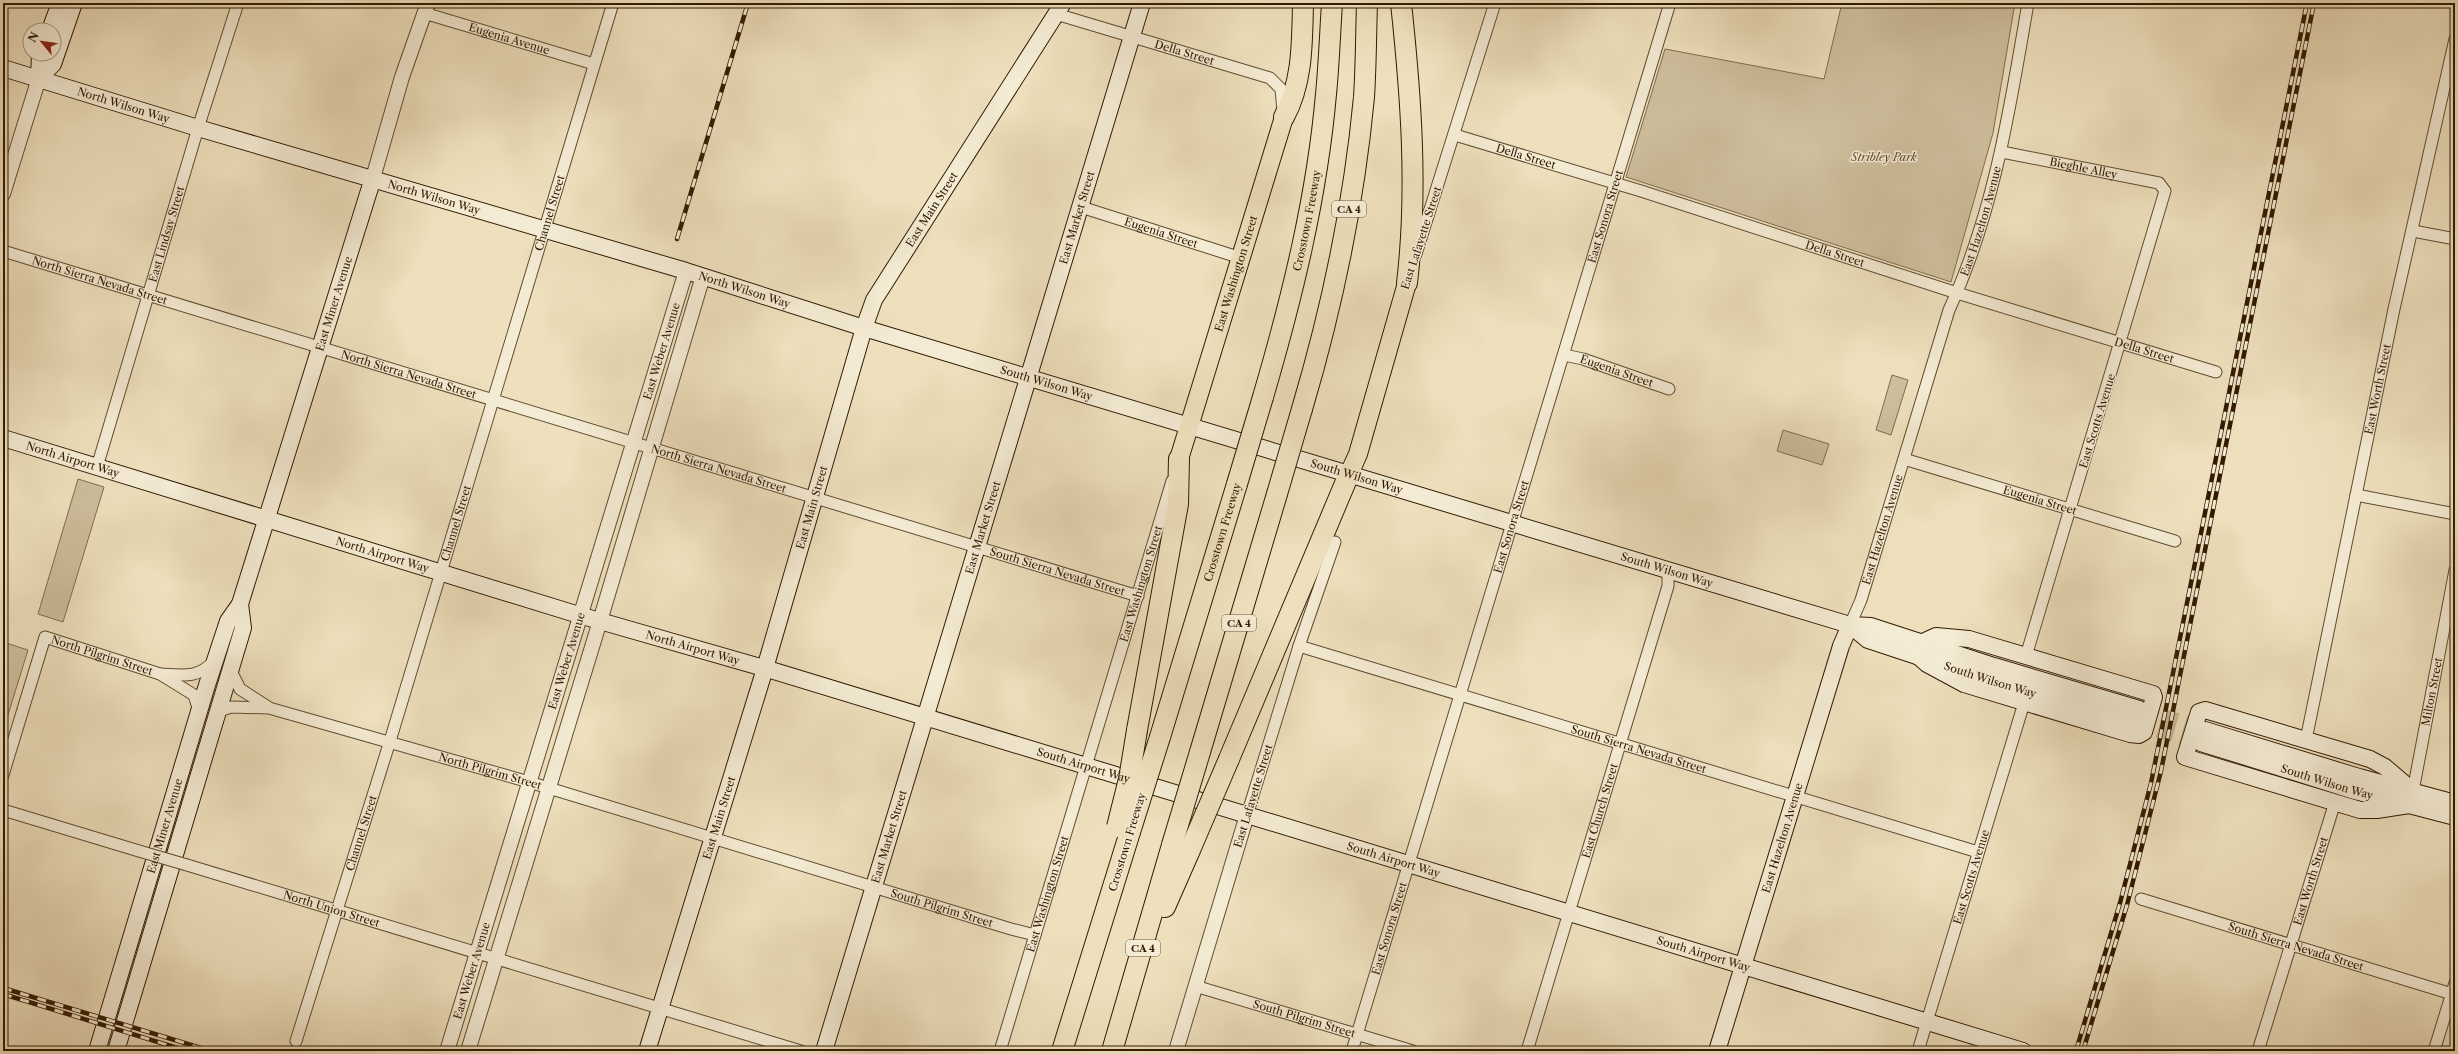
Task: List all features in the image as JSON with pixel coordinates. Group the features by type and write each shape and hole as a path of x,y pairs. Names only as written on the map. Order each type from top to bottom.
{"highway":[{"path":"1284,117 1292,102 1302,54 1303,3"},
{"name":"Crosstown Freeway","path":"1123,830 1160,737 1291,302 1313,189 1326,94 1332,3"},
{"name":"CA 4","path":"1181,847 1200,752 1302,409 1334,287 1352,194 1364,96 1366,3"},
{"path":"1402,3 1408,68 1413,186 1411,248 1407,283"},
{"path":"1062,1051 1087,969 1100,894 1123,830 1137,730 1178,504 1179,459"},
{"path":"1112,1051 1136,975 1181,847 1229,759 1350,474"}],"main road":[{"path":"53,22 60,3"},
{"path":"39,78 53,64 74,3"},
{"name":"East Market Street","path":"824,1051 1142,3"},
{"name":"East Main Street","path":"648,1051 815,498 864,328 874,300 1059,9"},
{"path":"39,78 40,62"},
{"name":"North Wilson Way","path":"3,68 198,128 373,178 703,276 864,328"},
{"name":"East Washington Street","path":"1179,459 1284,117"},
{"name":"East Miner Avenue","path":"97,1051 228,621 240,604 373,178"},
{"name":"East Lafayette Street","path":"1350,474 1358,454 1407,283"},
{"name":"South Wilson Way","path":"864,328 1850,625 1868,640 1920,649 2137,716"},
{"name":"North Airport Way","path":"3,438 579,615 764,668"},
{"name":"East Miner Avenue","path":"116,1051 243,628 240,604"},
{"name":"East Hazelton Avenue","path":"1716,1051 1841,646 1850,625"},
{"path":"1936,636 1969,639 2026,656 2153,694 2154,697 2144,732 2139,735 2024,703 1952,680 1927,664 1920,649 1936,636"},
{"name":"South Airport Way","path":"764,668 2023,1051"},
{"path":"2205,710 2370,759 2385,767 2411,798 2365,811 2185,757 2199,712 2205,710"},
{"name":"South Wilson Way","path":"2203,736 2411,798 2455,817"},
{"name":"South Wilson Way","path":"2411,798 2455,803"}],"street":[{"name":"East Lindsay Street","path":"97,467 198,128 238,3"},
{"name":"Channel Street","path":"296,1041 390,741 613,3"},
{"name":"East Lafayette Street","path":"1407,283 1455,135 1495,3"},
{"name":"East Sonora Street","path":"1352,1051 1670,3"},
{"name":"East Hazelton Avenue","path":"1850,625 1861,600 1950,310 1964,280 2002,152 2028,3"},
{"name":"Eugenia Avenue","path":"426,8 594,64"},
{"name":"East Miner Avenue","path":"373,178 402,77 426,8"},
{"name":"Della Street","path":"1059,9 1131,38 1270,78 1281,89 1284,117"},
{"name":"East Worth Street","path":"2306,740 2356,495 2455,39"},
{"path":"3,194 39,78"},
{"name":"Della Street","path":"1455,135 1616,184 1957,293 2216,372"},
{"name":"Bieghle Alley","path":"2002,152 2159,183 2164,187"},
{"name":"East Scotts Avenue","path":"2026,656 2165,194 2164,187"},
{"name":"Eugenia Street","path":"1081,206 1241,258"},
{"path":"2413,231 2455,240"},
{"name":"North Sierra Nevada Street","path":"3,251 815,498"},
{"name":"East Weber Avenue","path":"447,1051 579,615 686,271"},
{"name":"East Weber Avenue","path":"468,1051 600,621 703,276"},
{"name":"Eugenia Street","path":"1564,355 1669,389"},
{"name":"East Washington Street","path":"1000,1051 1179,459"},
{"name":"Eugenia Street","path":"1904,459 2175,541"},
{"path":"2356,495 2455,514"},
{"name":"South Sierra Nevada Street","path":"815,498 1138,596"},
{"name":"East Lafayette Street","path":"1176,1051 1299,646 1335,542"},
{"name":"East Church Street","path":"1527,1051 1668,586 1668,570"},
{"name":"Milton Street","path":"2411,798 2455,570"},
{"name":"North Pilgrim Street","path":"3,774 45,636 160,674 194,695 200,711"},
{"name":"South Sierra Nevada Street","path":"1299,646 1978,852"},
{"name":"North Pilgrim Street","path":"160,674 194,675 208,667 216,659"},
{"name":"North Pilgrim Street","path":"230,669 240,688 268,708"},
{"name":"East Scotts Avenue","path":"1918,1051 2024,703"},
{"name":"North Pilgrim Street","path":"216,717 230,707 268,708 390,741 712,838"},
{"name":"East Worth Street","path":"2258,1051 2335,802"},
{"name":"North Union Street","path":"3,810 801,1051"},
{"name":"South Pilgrim Street","path":"712,838 873,888 1035,935"},
{"name":"South Sierra Nevada Street","path":"2140,899 2452,994"},
{"path":"2434,1051 2455,983"},
{"name":"South Pilgrim Street","path":"1196,986 1413,1051"}],"green space":[{"name":"Stribley Park","path":"1842,3 2015,3 1993,133 1951,282 1626,177 1665,49 1824,79"},
{"path":"1892,375 1908,380 1891,435 1876,430"},
{"path":"1783,430 1829,444 1822,465 1777,451"},
{"path":"78,479 104,487 63,622 38,614"},
{"path":"3,642 28,650 3,731"}],"tunnel":[{"path":"2139,709 2205,730"},
{"path":"2135,723 2201,743"}],"railway":[{"path":"677,239 748,3"},
{"path":"2076,1051 2120,903 2151,783 2307,3"},
{"path":"2083,1051 2127,905 2161,771 2314,3"},
{"path":"3,988 211,1051"},
{"path":"3,994 187,1051"}]}
